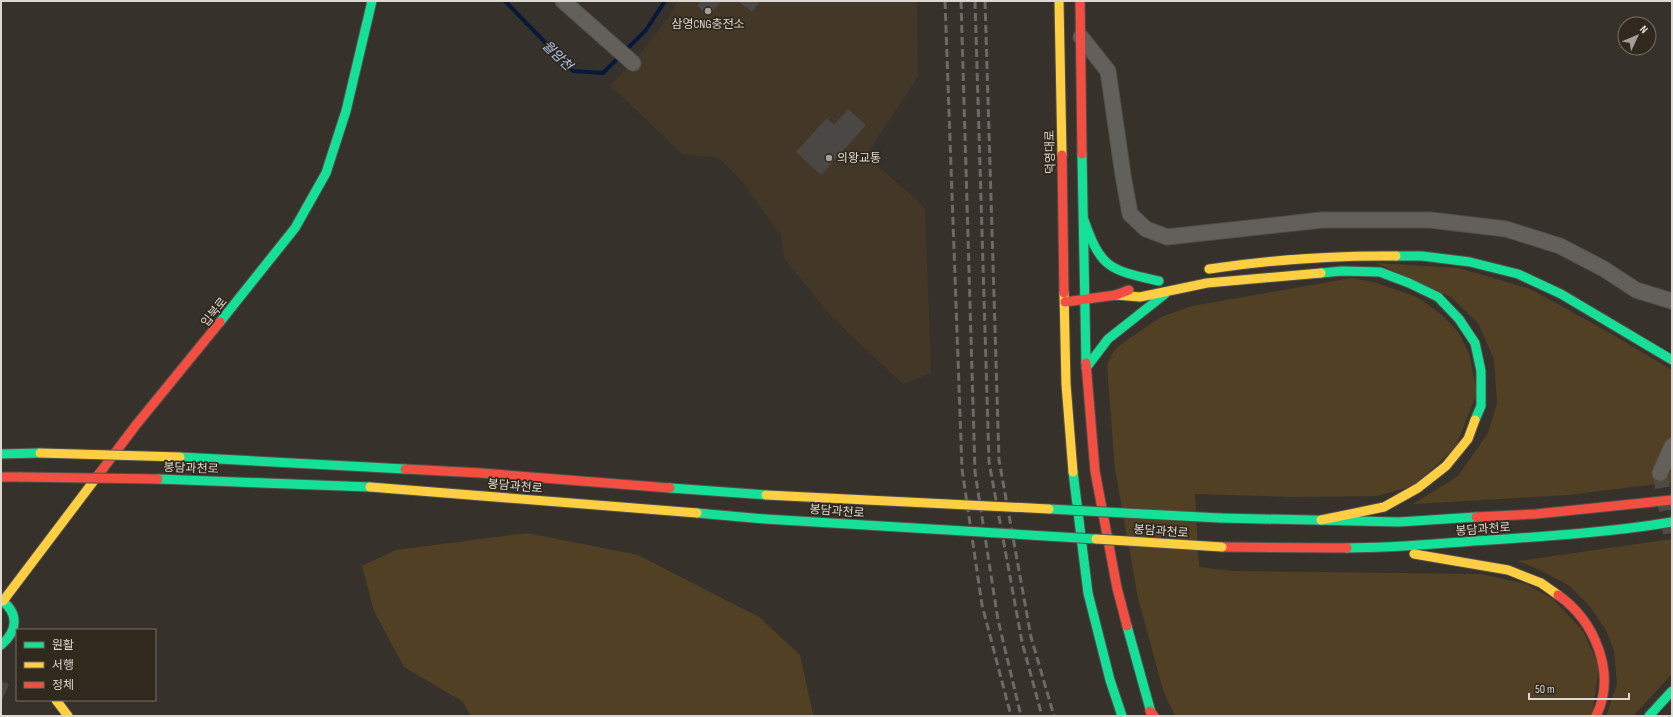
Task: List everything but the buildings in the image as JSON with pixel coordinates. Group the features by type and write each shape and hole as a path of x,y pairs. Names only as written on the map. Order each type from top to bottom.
{"main road":[{"name":"입북로","path":"2,600 136,424 193,356 295,228 326,173 346,111 372,1"},
{"name":"덕영대로","path":"1060,1 1066,384 1074,483 1088,593 1110,680 1122,716"},
{"path":"1080,1 1086,368 1095,471 1117,588 1152,714"},
{"path":"1084,220 1099,255 1109,264 1124,272 1163,280 1137,286 1116,295"},
{"path":"1202,270 1264,261 1350,255 1422,256 1470,262 1518,274 1560,294 1672,360"},
{"path":"1065,302 1116,295 1140,297 1207,283 1342,271 1380,272 1409,283 1438,297 1459,319 1475,343 1481,371 1481,406 1468,439 1446,466 1418,488 1384,507 1321,520"},
{"path":"1086,368 1108,339 1170,291"},
{"name":"봉담과천로","path":"1,454 40,453 180,457 481,473 766,495 1220,518 1399,522 1536,514 1672,500"},
{"name":"봉담과천로","path":"1,477 158,479 379,487 765,519 1222,547 1377,548 1637,528 1672,522"},
{"path":"1377,548 1508,570 1541,583 1568,602 1588,625 1602,656 1604,683 1600,708 1596,716"},
{"path":"2,600 9,606 15,619 12,634 7,644"},
{"path":"1649,716 1672,691"},
{"path":"57,701 68,716"}],"street":[{"path":"563,1 633,63"},
{"path":"1080,37 1108,71 1130,214 1146,229 1167,237 1322,220 1430,220 1506,229 1560,246 1604,269 1636,290 1672,301"},
{"path":"1660,474 1672,446"}],"shaded area":[{"path":"678,1 917,1 918,77 866,155 925,208 931,373 903,384 830,315 784,258 781,235 740,179 719,158 682,154 610,85 633,63 669,17"},
{"path":"1376,263 1459,268 1530,289 1603,329 1672,370 1672,482 1569,495 1413,504 1458,476 1488,433 1497,403 1494,359 1478,323 1451,297"},
{"path":"1352,278 1377,283 1417,297 1443,316 1458,332 1469,353 1477,393 1455,448 1413,486 1377,496 1293,497 1195,494 1199,567 1233,571 1481,574 1526,584 1553,599 1583,631 1599,666 1592,716 1175,716 1163,690 1138,598 1115,469 1107,365 1115,349 1161,317 1192,306"},
{"path":"527,533 638,555 759,617 800,655 813,714 816,716 471,716 462,701 404,667 374,611 362,566 396,550"},
{"path":"1672,539 1672,674 1633,716 1606,716 1617,684 1614,651 1606,630 1591,608 1570,586 1540,570 1518,561"}],"waterway":[{"name":"월암천","path":"505,1 573,71 603,73 646,30 665,1"}],"tunnel":[{"path":"1660,473 1672,542"}],"railway":[{"path":"945,1 962,469 982,605 1011,716"},
{"path":"961,1 975,472 998,620 1021,716"},
{"path":"975,1 989,462 1022,642 1042,716"},
{"path":"985,1 999,460 1031,637 1054,716"}],"traffic: fast":[{"path":"220,322 295,228 326,173 346,111 372,1"},
{"path":"1082,154 1086,363"},
{"path":"1084,220 1096,249 1102,258 1110,265 1129,274 1159,281"},
{"path":"1396,256 1422,256 1470,262 1518,274 1561,294 1672,360"},
{"path":"1321,273 1342,271 1380,272 1409,283 1438,297 1459,319 1475,343 1481,371 1481,406 1475,420"},
{"path":"1086,368 1108,339 1165,294"},
{"path":"1,454 40,453"},
{"path":"180,457 405,469"},
{"path":"1073,472 1088,593 1110,680 1122,716"},
{"path":"158,479 370,487"},
{"path":"670,488 766,495"},
{"path":"1049,509 1220,518"},
{"path":"697,513 765,519"},
{"path":"1220,518 1399,522 1476,517"},
{"path":"765,519 1096,539"},
{"path":"1347,548 1401,546 1559,535 1672,522"},
{"path":"1,600 11,611 14,622 11,634 1,645"},
{"path":"1127,626 1152,716"},
{"path":"1649,716 1672,691"}],"traffic: slow":[{"path":"1059,1 1062,155"},
{"path":"1209,269 1302,259 1349,256 1396,256"},
{"path":"1116,295 1140,297 1207,283 1321,273"},
{"path":"1064,293 1066,384 1073,472"},
{"path":"1321,520 1384,507 1418,488 1446,466 1468,439 1475,420"},
{"path":"40,453 180,457"},
{"path":"3,601 99,474"},
{"path":"370,487 697,513"},
{"path":"766,495 1049,509"},
{"path":"1096,539 1222,547"},
{"path":"1414,554 1508,570 1541,583 1558,595"},
{"path":"57,701 68,716"}],"traffic: jam":[{"path":"1080,1 1082,154"},
{"path":"1062,155 1064,293"},
{"path":"1065,302 1116,295 1129,290"},
{"path":"99,474 136,425 220,322"},
{"path":"1086,363 1095,471 1117,588 1127,626"},
{"path":"405,469 481,473 670,488"},
{"path":"1,477 21,477"},
{"path":"21,477 158,479"},
{"path":"1476,517 1536,514 1672,500"},
{"path":"1222,547 1347,548"},
{"path":"1558,595 1571,606 1582,619 1592,634 1599,650 1603,666 1604,683 1602,700 1596,716"},
{"path":"1150,711 1154,716"}],"place":[{"name":"삼영CNG충전소","path":"708,11"},
{"name":"의왕교통","path":"829,158"}]}
